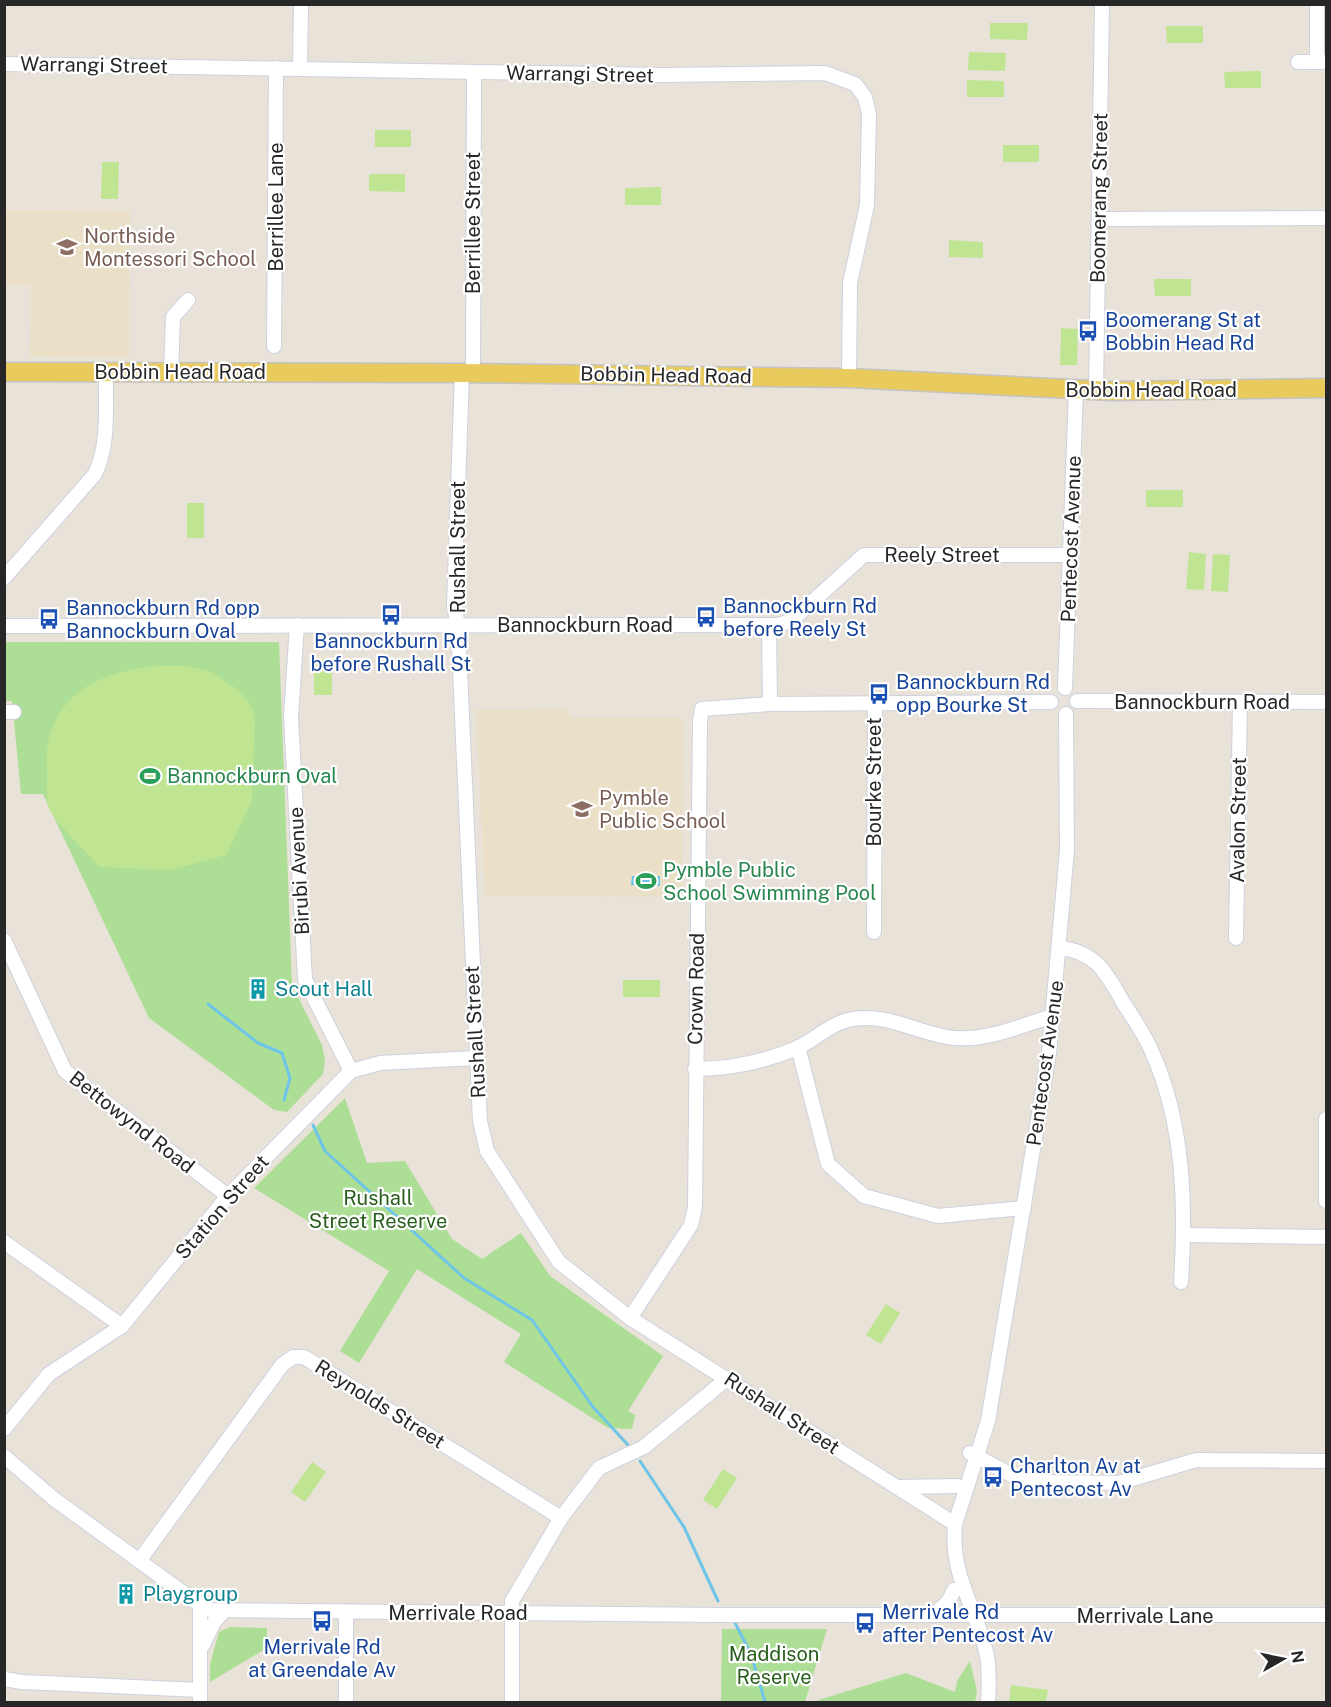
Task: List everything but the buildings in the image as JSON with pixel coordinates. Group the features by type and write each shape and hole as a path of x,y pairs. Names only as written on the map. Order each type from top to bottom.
{"main road":[{"name":"Bobbin Head Road","path":"4,372 468,373 849,378 1096,391 1326,388"}],"street":[{"path":"300,68 301,4"},
{"name":"Boomerang Street","path":"1096,391 1102,4"},
{"path":"1298,62 1322,62 1317,4"},
{"name":"Warrangi Street","path":"4,64 663,75 825,73 855,84 865,97 868,114 867,194 850,283 849,378"},
{"name":"Berrillee Lane","path":"274,346 276,68"},
{"name":"Berrillee Street","path":"468,373 474,72"},
{"path":"1099,219 1326,218"},
{"path":"171,372 173,317 188,300"},
{"path":"4,578 95,474 101,462 104,445 106,372"},
{"name":"Rushall Street","path":"468,373 454,606 458,625 476,1058 480,1121 487,1151 559,1262 630,1318 952,1522"},
{"name":"Pentecost Avenue","path":"1065,688 1076,390"},
{"name":"Reely Street","path":"769,625 791,621 864,555 1070,555"},
{"name":"Birubi Avenue","path":"297,625 291,717 305,980 351,1071"},
{"path":"769,625 770,704 1052,702"},
{"name":"Bannockburn Road","path":"4,626 769,625"},
{"path":"1065,688 1074,692 1077,701 1074,710 1066,714 1055,710 1052,702 1054,693 1065,688"},
{"name":"Bannockburn Road","path":"1077,701 1326,702"},
{"name":"Avalon Street","path":"1236,938 1240,702"},
{"name":"Crown Road","path":"630,1318 691,1225 695,1207 695,1069 702,709 770,704"},
{"name":"Bourke Street","path":"873,932 875,704"},
{"name":"Pentecost Avenue","path":"988,1702 986,1669 988,1659 954,1590 948,1557 957,1486 988,1421 1053,1016 1066,850 1066,714"},
{"name":"Bettowynd Road","path":"4,940 65,1071 228,1196"},
{"path":"1059,948 1075,949 1098,963 1152,1051 1176,1138 1183,1185 1184,1235 1181,1282"},
{"path":"695,1069 749,1065 798,1047 838,1023 863,1018 887,1019 937,1035 957,1038 1003,1031 1053,1016"},
{"path":"798,1047 828,1164 864,1196 938,1216 1024,1208"},
{"path":"351,1071 380,1063 476,1058"},
{"name":"Station Street","path":"4,1429 49,1374 122,1326 228,1196 351,1071"},
{"path":"1326,1119 1326,1201"},
{"path":"1184,1235 1326,1237"},
{"path":"4,1242 122,1326"},
{"name":"Reynolds Street","path":"139,1561 282,1365 293,1357 304,1357 344,1381 561,1518"},
{"path":"512,1702 514,1596 561,1518 599,1468 644,1447 728,1378"},
{"path":"973,1454 1027,1481 1119,1483 1196,1460 1326,1461"},
{"name":"Pentecost Avenue","path":"968,1616 954,1555 952,1522 973,1454"},
{"name":"Merrivale Road","path":"4,1456 54,1499 200,1605 224,1611 968,1616"},
{"path":"898,1487 957,1486"},
{"path":"934,1614 948,1602 954,1590"},
{"path":"4,1679 200,1696 200,1605"},
{"path":"201,1649 214,1622 224,1611"},
{"path":"346,1612 346,1702"},
{"name":"Merrivale Lane","path":"968,1616 1326,1616"}],"shaded area":[{"name":"Northside Montessori School","path":"5,210 130,211 129,357 30,356 31,285 5,284"},
{"name":"Pymble Public School","path":"566,709 571,718 679,718 683,721 682,897 485,896 476,710"}],"green space":[{"path":"990,23 1028,23 1027,40 990,39"},
{"path":"1166,26 1203,26 1203,43 1167,43"},
{"path":"969,52 1006,53 1005,71 968,70"},
{"path":"1261,71 1261,88 1225,88 1224,72"},
{"path":"967,80 1004,81 1004,97 967,97"},
{"path":"375,130 411,130 411,147 375,147"},
{"path":"1003,145 1039,145 1039,162 1003,162"},
{"path":"102,162 119,162 118,199 101,199"},
{"path":"369,174 405,174 405,192 369,191"},
{"path":"661,187 661,205 625,205 625,188"},
{"path":"949,240 983,242 983,258 949,257"},
{"path":"1154,279 1191,279 1191,296 1155,296"},
{"path":"1061,328 1078,329 1077,365 1060,365"},
{"path":"1146,490 1183,490 1183,507 1146,507"},
{"path":"187,503 204,503 204,538 187,538"},
{"path":"1189,552 1206,554 1204,590 1186,589"},
{"path":"1213,554 1230,555 1228,592 1211,591"},
{"name":"Bannockburn Oval","path":"4,642 279,642 292,985 322,1045 325,1060 323,1074 287,1112 274,1110 149,1018 43,794 21,794 12,701 5,701"},
{"path":"314,659 332,659 332,695 314,695"},
{"name":"Bannockburn Oval","path":"187,666 211,672 237,689 249,702 255,717 252,801 226,855 170,870 100,867 64,829 49,808 48,746 54,725 63,708 77,694 94,683 135,669"},
{"path":"623,980 660,980 660,997 623,997"},
{"name":"Rushall Street Reserve","path":"345,1098 367,1163 405,1161 452,1239 482,1259 521,1233 550,1276 663,1356 628,1411 635,1415 632,1429 608,1428 504,1362 521,1334 417,1269 359,1363 340,1351 389,1271 254,1188"},
{"path":"886,1304 900,1313 881,1344 866,1335"},
{"path":"312,1462 326,1472 305,1502 291,1492"},
{"path":"723,1469 737,1478 717,1509 703,1500"},
{"path":"230,1627 267,1628 267,1648 210,1682 210,1664 219,1632"},
{"name":"Maddison Reserve","path":"722,1629 827,1629 805,1702 721,1702"},
{"name":"Maddison Reserve","path":"970,1661 977,1691 975,1702 812,1702 906,1673 955,1692 957,1681"},
{"path":"1011,1685 1048,1690 1046,1702 1009,1701"}],"water":[{"name":"Pymble Public School Swimming Pool","path":"632,876 660,876 660,886 631,885"}],"waterway":[{"path":"208,1004 258,1043 282,1053 290,1078 284,1100"},
{"path":"313,1125 325,1151 464,1278 532,1320 593,1407 628,1445"},
{"path":"640,1461 684,1527 718,1601"},
{"path":"734,1621 751,1654 765,1702"}],"place":[{"name":"Northside Montessori School","path":"67,247"},
{"name":"Boomerang St at Bobbin Head Rd","path":"1088,331"},
{"name":"Bannockburn Rd before Rushall St","path":"391,615"},
{"name":"Bannockburn Rd before Reely St","path":"706,617"},
{"name":"Bannockburn Rd opp Bannockburn Oval","path":"49,619"},
{"name":"Bannockburn Rd opp Bourke St","path":"879,694"},
{"name":"Bannockburn Oval","path":"150,776"},
{"name":"Pymble Public School","path":"582,809"},
{"name":"Pymble Public School Swimming Pool","path":"646,881"},
{"name":"Scout Hall","path":"258,989"},
{"name":"Charlton Av at Pentecost Av","path":"993,1477"},
{"name":"Playgroup","path":"126,1594"},
{"name":"Merrivale Rd at Greendale Av","path":"322,1621"},
{"name":"Merrivale Rd after Pentecost Av","path":"865,1623"}]}
